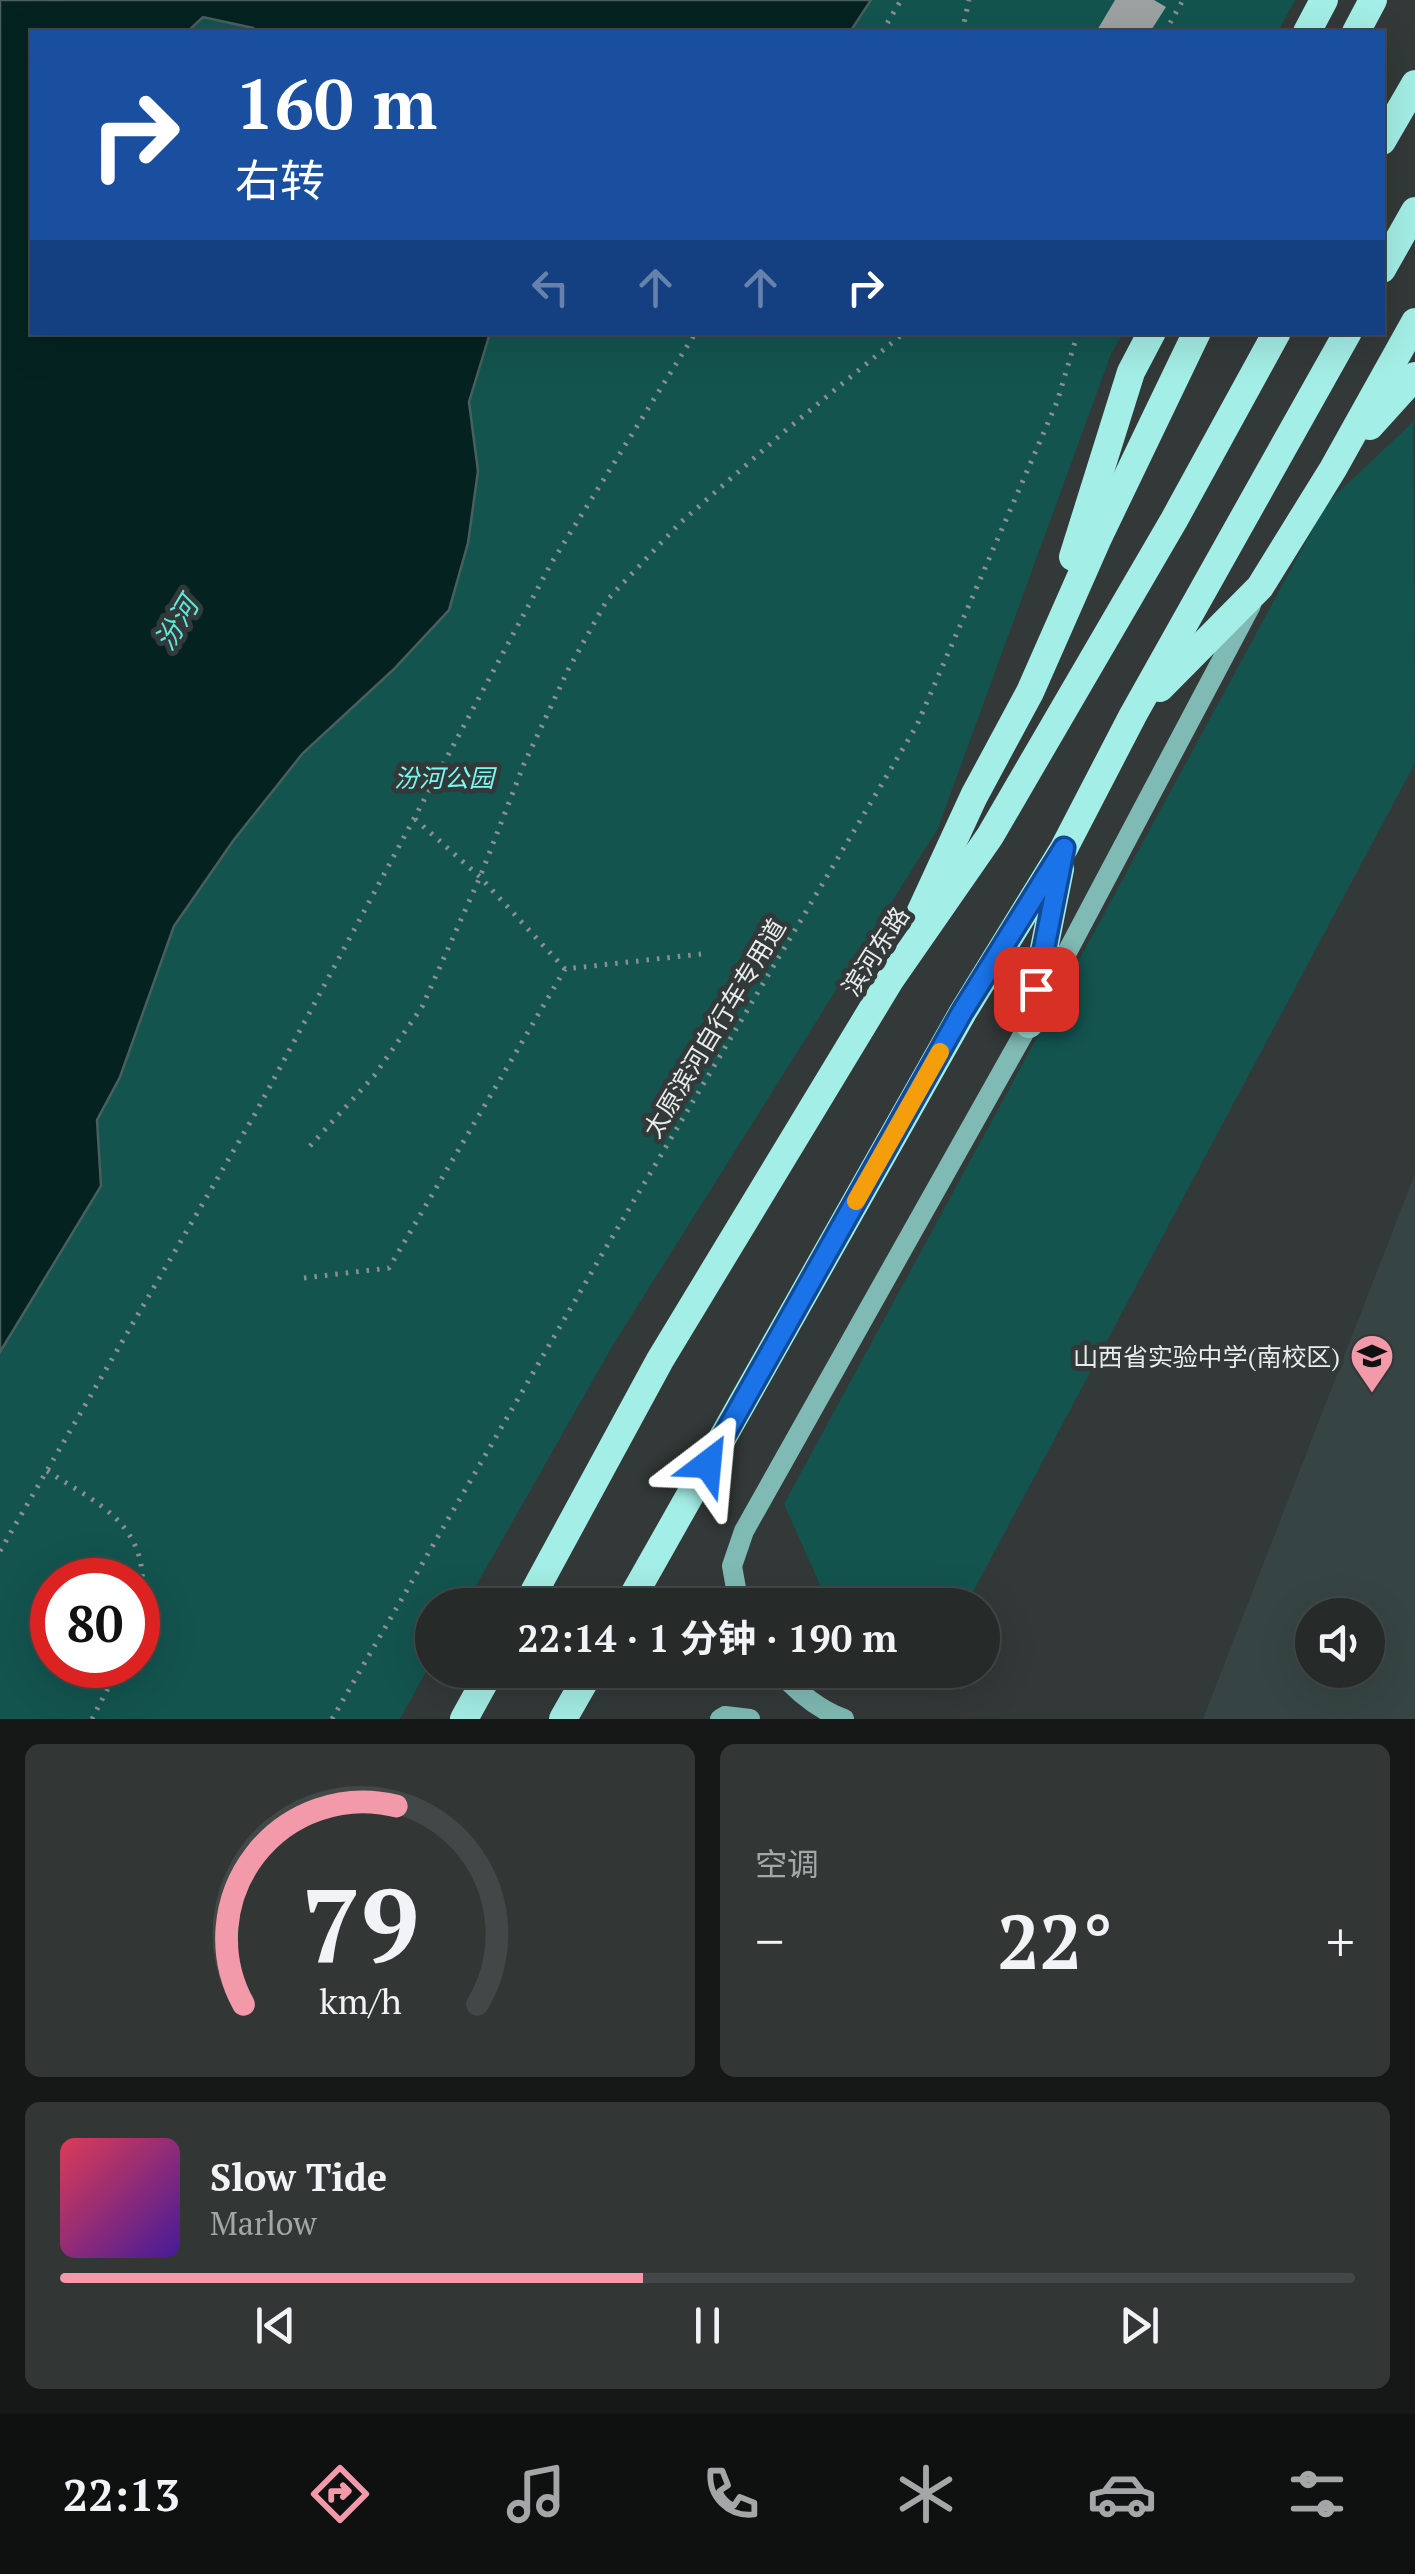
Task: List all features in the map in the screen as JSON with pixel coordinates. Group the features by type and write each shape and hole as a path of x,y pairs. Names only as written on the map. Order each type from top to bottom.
{"highway":[{"path":"1357,30 1373,0"},
{"path":"1385,137 1415,84"},
{"path":"1385,264 1415,211"},
{"path":"1133,716 1260,587 1415,322"},
{"path":"1030,692 1132,372 1150,335"},
{"path":"890,980 974,796 1030,692 1097,540 1196,335"},
{"name":"滨河东路","path":"536,1588 660,1360 890,980 990,836 1174,520 1274,335"},
{"path":"638,1588 962,1012 1064,848 1133,716 1346,335"},
{"path":"1332,469 1415,376"},
{"path":"1332,469 1415,396"},
{"path":"1029,1024 1064,848"},
{"path":"464,1719 481,1688"},
{"path":"563,1719 581,1688"}],"main road":[{"path":"736,1588 732,1566 744,1531 1029,1024 1260,587"},
{"path":"794,1688 844,1719"},
{"path":"720,1719 750,1719"}],"path":[{"path":"883,30 902,0"},
{"path":"962,30 969,0"},
{"path":"1167,30 1183,0"},
{"path":"0,1551 255,1114 552,562 694,335"},
{"path":"310,1146 374,1076 422,1007 480,877 524,764 568,670 608,600 680,523 784,430 901,335"},
{"name":"太原滨河自行车专用道","path":"333,1717 917,725 1057,402 1077,335"},
{"path":"414,818 480,877 564,969"},
{"path":"564,969 701,954"},
{"path":"304,1278 389,1268 564,969"},
{"path":"46,1472 103,1507 136,1541 140,1558"},
{"path":"92,1719 108,1688"}],"shaded area":[{"name":"山西省实验中学(南校区)","path":"1415,1174 1415,1719 1203,1719"}],"green space":[{"name":"汾河公园","path":"0,0 1295,0 1279,30 30,30 30,335 1122,335 1111,354 938,828 613,1345 475,1588 415,1588 417,1688 400,1719 0,1719"},
{"path":"1413,422 1415,763 975,1588 821,1588 784,1504 1327,503"}],"water":[{"name":"汾河","path":"0,0 871,0 851,30 255,30 203,17 189,30 30,30 30,335 489,335 469,402 478,471 468,543 449,610 393,670 303,753 233,841 174,926 120,1077 97,1120 101,1186 0,1352"}],"building":[{"path":"1115,0 1154,0 1166,7 1151,30 1097,30"}],"slow traffic":[{"path":"856,1201 940,1052"}],"place":[{"name":"山西省实验中学(南校区)","path":"1372,1394"}],"route":[{"path":"708,1464 962,1012 1064,848 1036,989"}]}
